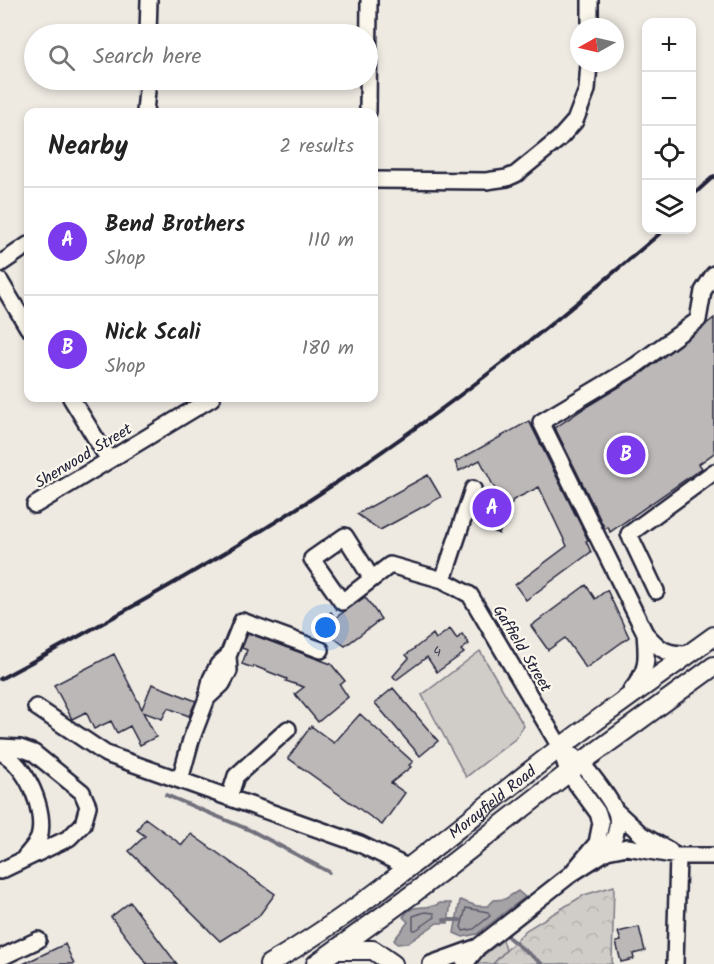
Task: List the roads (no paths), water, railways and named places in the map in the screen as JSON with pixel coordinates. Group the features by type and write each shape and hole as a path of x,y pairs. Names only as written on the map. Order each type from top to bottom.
{"main road":[{"name":"Morayfield Road","path":"269,964 320,932 560,747 714,636"},
{"name":"Morayfield Road","path":"316,964 338,950 575,767 714,666"},
{"path":"338,950 373,950 392,961 393,964"}],"street":[{"path":"148,0 148,24"},
{"path":"369,0 369,24"},
{"path":"590,0 590,18"},
{"path":"378,180 486,181 507,178 516,174 559,139 574,121 587,90 588,72"},
{"path":"145,108 146,90"},
{"path":"368,90 368,108"},
{"path":"0,264 24,248"},
{"path":"690,654 669,653 659,648 645,633 541,422 635,366 698,320 703,291 714,274"},
{"path":"0,281 24,321"},
{"path":"73,402 109,460"},
{"name":"Sherwood Street","path":"35,505 205,402"},
{"path":"656,591 629,534 714,472"},
{"path":"443,580 473,489"},
{"name":"Gaffield Street","path":"372,579 390,566 443,580 471,595 560,747"},
{"path":"180,780 214,672 228,656 242,621 321,650"},
{"path":"622,703 642,678 646,667 645,633"},
{"path":"36,707 106,754 360,844 407,867"},
{"path":"229,798 236,776 288,729"},
{"path":"0,747 20,748 34,753 82,792 88,806 83,824 69,838 0,871"},
{"path":"560,747 575,767 617,812 642,835 678,856"},
{"path":"0,752 16,764 27,777 38,807 40,819 38,839 23,860"},
{"path":"571,874 597,843 601,834 598,813 575,767"},
{"path":"607,851 615,838 618,824 617,812"},
{"path":"465,964 478,947 571,874 607,851 627,847 678,856 714,856"},
{"path":"675,964 678,856"},
{"path":"0,958 38,940"},
{"path":"431,964 478,947"}],"water":[{"path":"518,891 525,897 477,934 463,937 454,933 460,900 477,906 488,906 494,900 505,899"},
{"path":"440,903 451,903 448,923 437,923 408,943 397,944 394,940 408,922 403,917 408,912 417,907 430,907"}],"waterway":[{"path":"166,795 252,831 329,872"},
{"path":"444,920 460,920"},
{"path":"509,938 542,964"}],"railway":[{"path":"696,192 714,176"},
{"path":"0,679 189,574 326,489 484,377 659,234"}],"place":[{"name":"Nick Scali","path":"626,455"},
{"name":"Bend Brothers","path":"492,508"}]}
